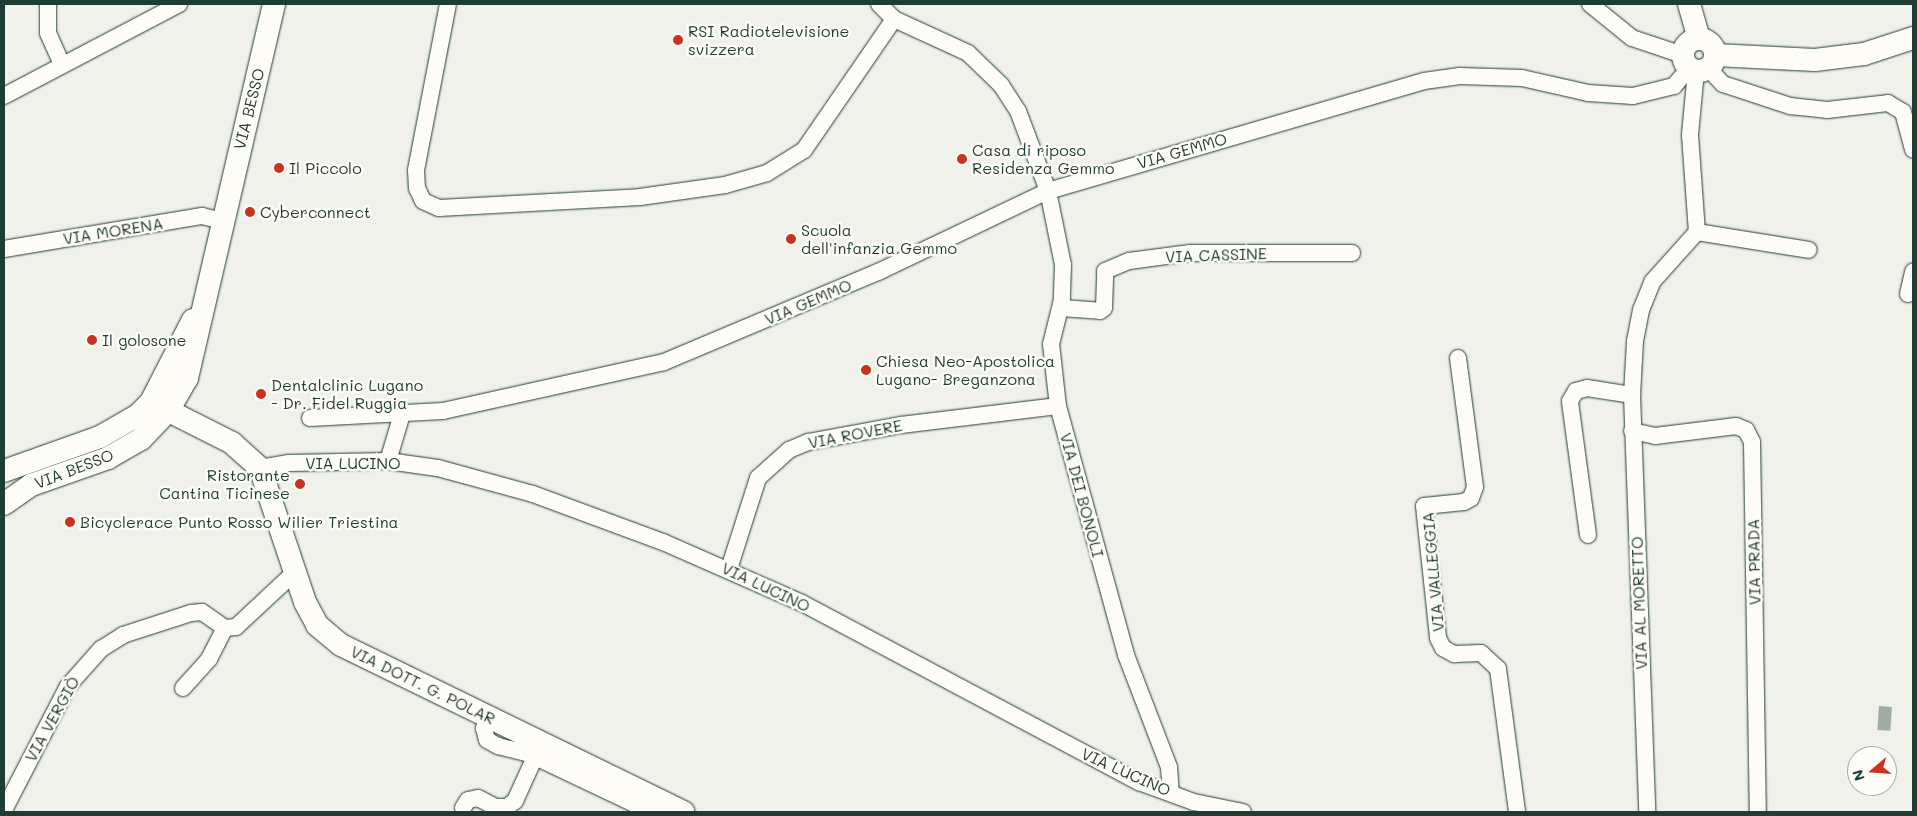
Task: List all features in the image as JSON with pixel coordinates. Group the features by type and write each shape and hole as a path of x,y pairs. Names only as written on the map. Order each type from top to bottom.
{"street":[{"path":"48,4 48,33 62,65"},
{"path":"4,96 179,4"},
{"name":"VIA BESSO","path":"4,504 31,485 122,450 141,439 159,407 194,357 203,301 274,4"},
{"path":"448,4 416,170 416,188 423,201 439,208 640,197 724,185 767,174 804,150 894,19 879,4"},
{"path":"1590,4 1632,38 1698,64 1723,84 1790,106 1827,110 1888,103 1903,112 1913,150"},
{"path":"1689,4 1699,39 1690,42 1698,64 1690,135 1696,232 1809,250"},
{"name":"VIA DEI BONOLI","path":"894,19 968,53 1001,85 1018,111 1048,191 1063,265 1061,308 1051,344 1058,406 1126,655 1169,767 1171,793"},
{"path":"1698,64 1815,60 1864,54 1913,38"},
{"name":"VIA GEMMO","path":"310,418 443,411 664,362 878,272 1048,191 1424,81 1460,76 1522,78 1588,93 1633,96 1674,86 1698,64"},
{"name":"VIA MORENA","path":"4,249 202,216 222,221"},
{"name":"VIA AL MORETTO","path":"1647,812 1632,431 1634,341 1641,310 1653,282 1696,232"},
{"name":"VIA CASSINE","path":"1061,308 1100,311 1104,308 1105,271 1129,262 1190,253 1352,253"},
{"path":"1908,294 1913,272"},
{"name":"VIA VALLEGGIA","path":"1458,358 1475,486 1471,498 1464,502 1424,506 1438,638 1443,648 1454,654 1481,652 1498,670 1517,812"},
{"path":"1588,535 1570,401 1576,391 1587,388 1632,395"},
{"name":"VIA ROVERE","path":"729,568 758,478 789,450 808,442 900,425 1058,406"},
{"path":"159,407 232,443 260,468"},
{"name":"VIA BESSO","path":"4,471 100,437 138,415 159,407"},
{"path":"388,460 402,414"},
{"name":"VIA PRADA","path":"1632,431 1655,436 1736,426 1746,430 1752,442 1758,812"},
{"name":"VIA LUCINO","path":"260,468 288,463 388,460 438,468 533,494 729,568 802,603 1097,762 1209,809 1242,812"},
{"name":"VIA DOTT. G. POLAR","path":"260,468 294,573 317,625 341,645 684,812"},
{"path":"184,688 209,659 225,628 247,620 294,573"},
{"name":"VIA VERGIÒ","path":"4,810 68,686 100,648 123,635 191,613 202,612 225,628"},
{"path":"488,717 484,728 488,740 536,757 651,812"},
{"path":"463,808 468,800 478,798 496,807 506,807 515,801 536,757"}],"shaded area":[{"path":"1879,706 1892,707 1890,731 1877,730"}],"place":[{"name":"RSI Radiotelevisione svizzera","path":"678,40"},
{"name":"Casa di riposo Residenza Gemmo","path":"962,159"},
{"name":"Il Piccolo","path":"279,168"},
{"name":"Cyberconnect","path":"250,212"},
{"name":"Scuola dell'infanzia Gemmo","path":"791,239"},
{"name":"Il golosone","path":"92,340"},
{"name":"Chiesa Neo-Apostolica Lugano- Breganzona","path":"866,370"},
{"name":"Dentalclinic Lugano - Dr. Fidel Ruggia","path":"261,394"},
{"name":"Ristorante Cantina Ticinese","path":"300,484"},
{"name":"Bicyclerace Punto Rosso Wilier Triestina","path":"70,522"}]}
